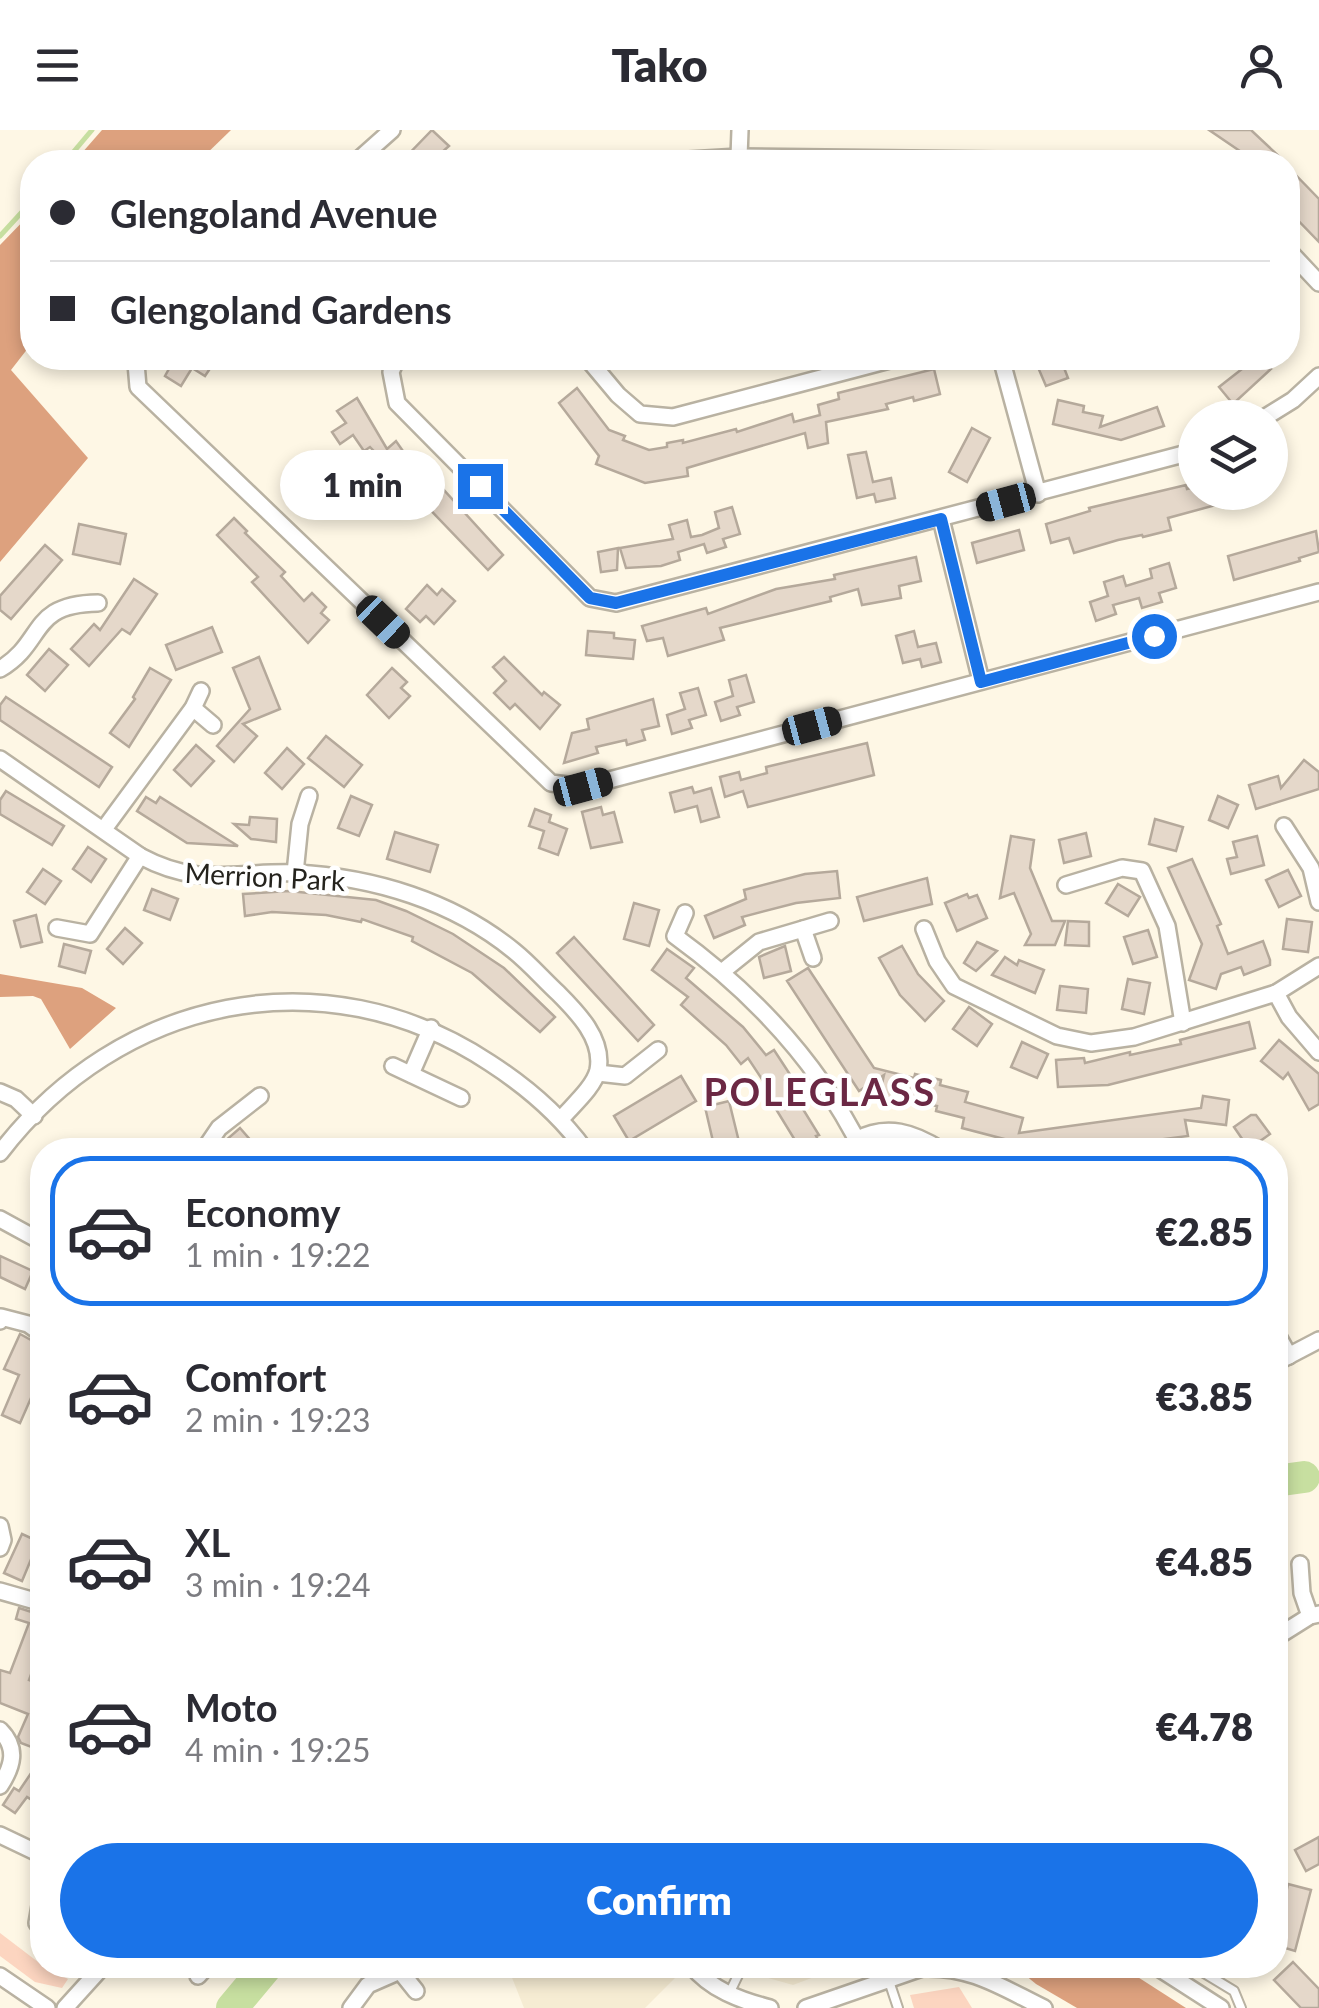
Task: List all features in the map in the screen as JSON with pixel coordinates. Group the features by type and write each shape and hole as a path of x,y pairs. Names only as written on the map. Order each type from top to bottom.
{"street":[{"path":"370,150 392,130"},
{"path":"1300,263 1319,283"},
{"path":"137,370 138,386 551,783 583,787 1319,592"},
{"path":"394,370 397,402 590,598 616,603 1178,456"},
{"path":"598,370 640,414 673,418 852,370"},
{"path":"1004,370 1038,494"},
{"path":"1288,403 1319,376"},
{"path":"941,519 981,682"},
{"path":"0,669 14,661 44,619 73,604 98,604"},
{"path":"104,830 193,708 201,691"},
{"path":"193,708 213,725"},
{"name":"Merrion Park","path":"2,764 164,869 192,876 295,874 390,886 462,918 513,950 583,1017 598,1052 598,1073"},
{"path":"295,874 300,824 309,796"},
{"path":"1284,826 1311,868 1319,902"},
{"path":"57,928 90,934 140,856"},
{"path":"1066,885 1122,868 1142,871 1167,926 1183,1024"},
{"path":"686,913 675,936 758,1003 810,1068 855,1138"},
{"path":"723,971 760,942 830,921"},
{"path":"924,928 937,961 954,986 1057,1036 1091,1043 1183,1024 1276,993 1319,966"},
{"path":"803,929 813,958"},
{"path":"1276,993 1289,1017 1319,1052"},
{"path":"0,1153 78,1075 119,1048 205,1012 267,1002 318,1002 374,1010 432,1028 498,1068 562,1118 576,1138"},
{"path":"1009,1036 1017,1018"},
{"path":"411,1074 432,1028"},
{"path":"562,1118 598,1073 625,1076 658,1050"},
{"path":"393,1066 461,1098"},
{"path":"0,1092 34,1116"},
{"path":"213,1138 260,1096"},
{"path":"238,1112 250,1127"},
{"path":"873,1138 889,1130 922,1138"},
{"path":"0,1219 30,1235"},
{"path":"0,1320 1,1317 30,1325"},
{"path":"1288,1356 1319,1340"},
{"path":"0,1526 0,1548"},
{"path":"1288,1630 1314,1615 1302,1594 1300,1564"},
{"path":"1,1596 30,1601"},
{"path":"0,1730 9,1740 14,1756 0,1786"},
{"path":"0,1835 30,1849"},
{"path":"0,1976 48,2008"},
{"path":"65,2008 92,1978"},
{"path":"351,2008 368,1984 380,1978"},
{"path":"407,1978 416,1991"},
{"path":"702,1978 749,2005 770,2008"},
{"path":"806,2008 896,1978"},
{"path":"984,1978 1044,2008"},
{"path":"1174,1978 1221,2008"}],"lane":[{"path":"728,1994 735,1978"},
{"path":"1212,1978 1234,1991 1241,2008"},
{"path":"888,1981 898,2008"}],"shaded area":[{"path":"102,130 231,130 210,150 84,150"},
{"path":"20,224 20,358 11,370 88,458 0,562 0,245"},
{"path":"0,974 82,988 116,1008 70,1049 41,999 0,997"},
{"path":"0,1933 30,1956 30,1978 68,1979 62,1988 35,1982 0,1956"},
{"path":"512,1978 675,1978 645,2008 524,2008"},
{"path":"768,1978 812,1978 793,1985"},
{"path":"1029,1978 1139,1978 1186,2008 1077,2008"},
{"path":"959,1987 972,2008 914,2008 910,1995"}],"building":[{"path":"432,130 449,146 444,150 413,150"},
{"path":"1209,130 1251,130 1272,150 1238,150"},
{"path":"1300,179 1319,199 1319,242 1300,222"},
{"path":"168,370 191,370 181,386 165,376"},
{"path":"934,370 940,394 914,401 913,397 886,404 888,409 826,422 828,443 808,448 805,433 687,468 688,476 645,483 596,464 599,456 559,403 577,388 609,430 649,450 667,447 667,443 683,443 736,429 737,432 792,414 794,422 820,415 818,405 839,399 838,393"},
{"path":"1039,370 1065,370 1068,378 1046,386"},
{"path":"1241,370 1270,370 1237,400 1230,400 1219,387"},
{"path":"357,398 387,449 396,441 503,555 488,570 370,447 364,451 353,435 340,444 332,432 346,423 337,411"},
{"path":"1058,400 1084,406 1083,412 1103,416 1100,427 1157,407 1164,426 1121,440 1053,424"},
{"path":"972,428 990,438 967,482 949,472"},
{"path":"866,452 873,482 891,478 895,498 876,502 874,494 857,498 848,455"},
{"path":"1178,487 1178,510 1197,510 1168,518 1171,530 1074,553 1069,538 1051,543 1046,524 1090,511 1089,508"},
{"path":"732,507 740,534 723,539 726,547 707,553 704,544 678,552 680,560 661,566 626,568 620,548 673,539 669,525 687,520 691,537 702,535 719,528 715,512"},
{"path":"234,518 285,572 281,576 304,601 312,593 326,607 321,613 329,620 308,643 252,582 258,577 217,535"},
{"path":"79,524 126,534 120,564 73,554"},
{"path":"1019,530 1024,550 977,563 972,543"},
{"path":"1316,531 1319,552 1234,580 1228,556"},
{"path":"45,545 62,560 11,619 0,610 0,596"},
{"path":"618,548 617,570 601,572 598,552"},
{"path":"916,557 921,581 899,586 901,598 862,605 858,589 830,597 831,601 720,628 724,640 668,656 663,638 647,641 642,626 706,608 708,614 776,589 835,579 834,575"},
{"path":"1169,563 1176,588 1159,593 1162,602 1142,608 1139,598 1113,605 1116,614 1096,621 1090,602 1108,596 1104,582 1123,576 1126,586 1152,578 1150,569"},
{"path":"134,579 157,594 130,634 122,629 89,666 71,649 94,624 100,630"},
{"path":"427,585 437,595 442,589 455,601 434,624 426,616 420,622 406,609"},
{"path":"212,627 222,652 176,670 166,645"},
{"path":"588,631 635,640 633,659 586,655"},
{"path":"914,631 918,647 936,643 941,662 922,667 920,659 903,663 896,636"},
{"path":"49,649 68,665 45,691 27,675"},
{"path":"259,657 280,709 243,724 257,736 234,762 217,746 250,709 233,668"},
{"path":"504,657 542,695 544,692 560,705 540,729 515,704 510,709 494,693 506,681 493,667"},
{"path":"150,668 171,680 129,747 110,733 135,699"},
{"path":"392,668 407,682 401,688 410,696 389,718 367,695"},
{"path":"746,675 754,702 737,707 740,715 721,721 715,702 733,696 729,680"},
{"path":"698,688 706,715 689,720 692,728 672,734 667,715 685,709 680,693"},
{"path":"6,697 112,767 99,787 0,720 0,705"},
{"path":"653,699 659,726 642,730 645,740 596,747 598,753 564,763 572,733 589,729 587,719"},
{"path":"326,736 362,765 344,787 308,758"},
{"path":"867,743 874,775 748,807 743,791 725,797 720,777 739,772 741,780 767,773 766,767"},
{"path":"196,745 214,761 191,786 174,770"},
{"path":"287,748 304,764 282,789 265,773"},
{"path":"1304,760 1319,772 1319,789 1256,809 1249,785 1278,776 1281,788"},
{"path":"692,787 694,793 711,788 719,817 701,822 697,806 675,812 670,793"},
{"path":"6,791 64,826 52,845 0,814 0,800"},
{"path":"351,796 372,805 359,836 338,828"},
{"path":"1218,796 1238,805 1228,828 1209,820"},
{"path":"146,797 156,803 160,797 238,846 187,843 137,811"},
{"path":"601,807 603,815 614,812 622,842 591,848 582,812"},
{"path":"535,809 551,815 549,822 567,829 558,855 539,848 544,831 529,826"},
{"path":"250,817 277,819 276,842 251,839 234,824 249,825"},
{"path":"1155,819 1183,827 1176,851 1149,844"},
{"path":"395,832 438,845 430,872 387,859"},
{"path":"1086,833 1091,856 1064,863 1059,840"},
{"path":"1011,836 1034,840 1030,868 1052,921 1065,921 1055,945 1025,945 1031,934 1014,893 1000,898"},
{"path":"1257,836 1264,865 1231,874 1227,859 1237,857 1233,842"},
{"path":"88,847 106,859 91,882 73,869"},
{"path":"1192,859 1221,924 1217,926 1228,954 1263,941 1270,960 1270,965 1244,975 1241,967 1221,974 1216,989 1189,980 1202,944 1168,868"},
{"path":"43,869 61,881 45,904 27,892"},
{"path":"1288,870 1301,896 1279,907 1266,880"},
{"path":"837,871 840,898 796,903 742,917 745,925 714,938 705,916 746,899 744,890 805,874"},
{"path":"927,878 932,904 864,921 857,897"},
{"path":"1118,884 1140,897 1128,916 1106,903"},
{"path":"152,889 178,899 170,920 144,910"},
{"path":"289,891 376,900 406,911 453,934 504,968 555,1017 540,1032 472,973 412,941 413,937 362,919 361,922 326,915 272,912 245,916 243,894"},
{"path":"967,894 969,898 977,895 987,918 957,931 945,903"},
{"path":"634,903 659,910 649,946 624,939"},
{"path":"36,915 42,942 21,947 14,921"},
{"path":"1287,919 1312,922 1308,952 1283,949"},
{"path":"1068,921 1089,922 1089,946 1065,945"},
{"path":"125,928 142,943 123,964 107,949"},
{"path":"1148,930 1157,957 1133,964 1124,937"},
{"path":"574,937 654,1025 638,1041 557,953"},
{"path":"977,942 997,951 976,971 964,963"},
{"path":"64,944 91,951 85,973 59,966"},
{"path":"785,946 791,971 764,978 759,957"},
{"path":"902,946 918,974 944,1001 925,1021 900,995 879,958"},
{"path":"667,949 694,968 686,978 743,1027 766,1055 774,1050 791,1076 785,1080 819,1135 817,1138 794,1138 771,1101 775,1099 748,1058 741,1064 726,1045 681,1005 688,997 652,970"},
{"path":"1005,957 1017,965 1019,960 1044,970 1035,993 992,975"},
{"path":"808,968 874,1068 941,1080 940,1085 968,1092 965,1102 1023,1118 1019,1133 1201,1108 1203,1096 1229,1100 1226,1125 1185,1120 1188,1136 1172,1138 1000,1138 962,1128 964,1118 936,1111 937,1106 879,1096 884,1075 859,1091 787,981"},
{"path":"1128,979 1150,983 1144,1014 1122,1009"},
{"path":"1060,986 1088,989 1086,1013 1057,1010"},
{"path":"969,1007 992,1024 977,1046 953,1029"},
{"path":"1249,1022 1255,1048 1108,1085 1058,1087 1056,1060 1084,1058 1085,1063 1130,1055 1181,1044 1180,1040"},
{"path":"1279,1040 1319,1074 1319,1104 1309,1110 1288,1073 1283,1079 1261,1061"},
{"path":"1022,1042 1048,1054 1037,1078 1011,1067"},
{"path":"681,1076 696,1101 634,1138 627,1138 614,1116"},
{"path":"729,1101 738,1138 712,1138 705,1107"},
{"path":"1256,1115 1270,1134 1264,1138 1242,1138 1234,1127"},
{"path":"240,1128 249,1138 228,1138"},
{"path":"0,1256 30,1270 25,1289 0,1277"},
{"path":"20,1334 30,1340 30,1400 20,1423 2,1415 19,1375 4,1369"},
{"path":"22,1534 30,1538 30,1562 22,1581 4,1573"},
{"path":"19,1608 30,1611 30,1746 18,1737 28,1714 0,1703 0,1670 10,1673 29,1623 16,1619"},
{"path":"30,1775 30,1799 27,1797 15,1813 3,1805 14,1788 19,1791"},
{"path":"1319,1837 1319,1864 1306,1871 1295,1850"},
{"path":"1288,1884 1311,1890 1295,1951 1288,1949"},
{"path":"1293,1962 1319,1989 1319,2008 1301,2008 1274,1980 1288,1978 1288,1967"}],"waterway":[{"path":"75,150 92,130"},
{"path":"0,236 20,214"},
{"path":"1288,1479 1304,1477"},
{"path":"232,2008 257,1978"}],"district":[{"name":"POLEGLASS","path":"820,1091"}],"route":[{"path":"480,486 590,598 616,603 941,519 981,682 1154,636"}]}
